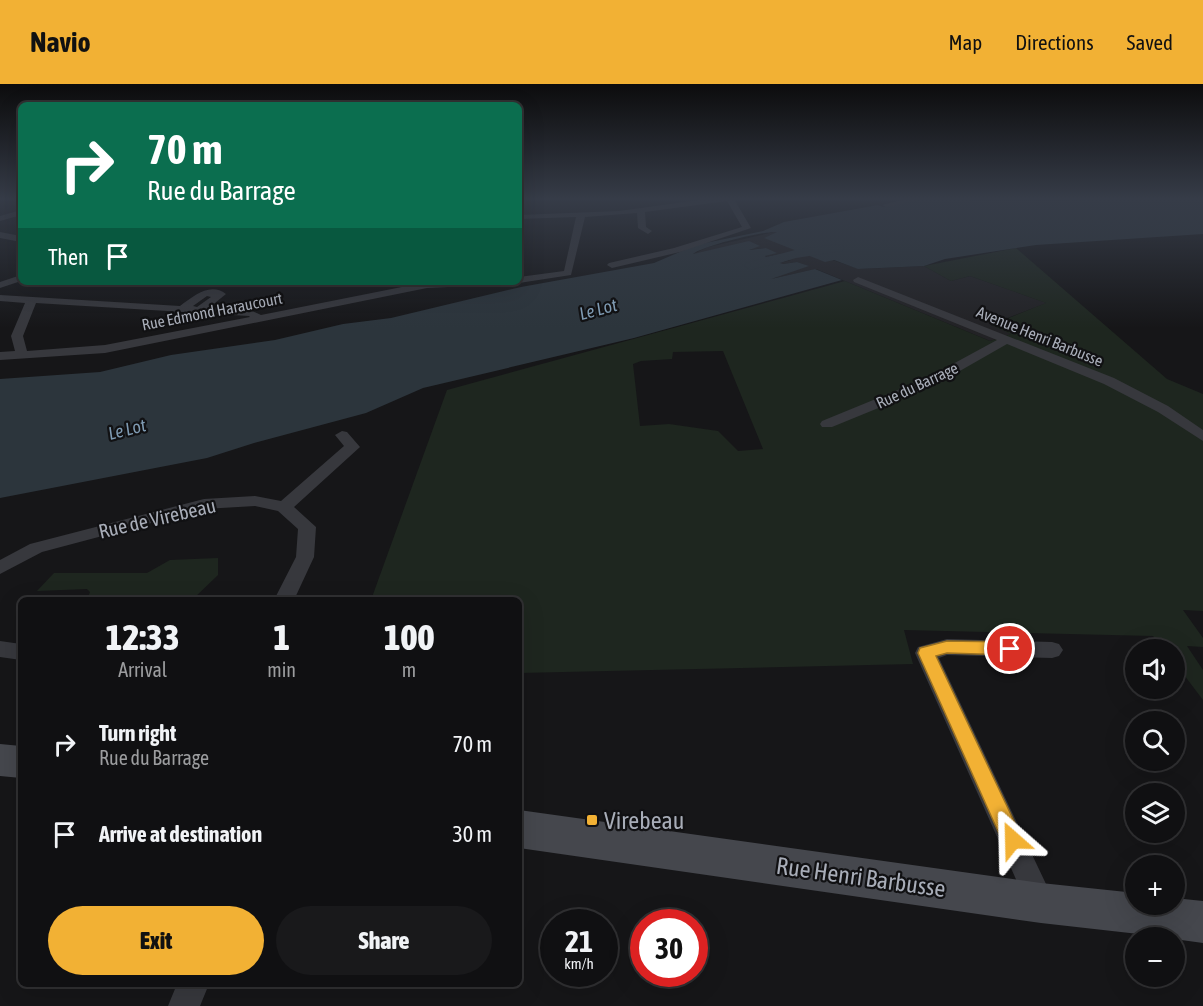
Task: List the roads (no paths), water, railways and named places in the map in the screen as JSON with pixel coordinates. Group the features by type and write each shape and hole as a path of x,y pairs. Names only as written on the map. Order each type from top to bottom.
{"main road":[{"path":"0,760 18,762"},
{"name":"Rue Henri Barbusse","path":"522,829 1202,924"}],"street":[{"path":"522,280 568,273 575,242"},
{"path":"612,265 677,250 698,242"},
{"path":"0,285 18,279"},
{"name":"Avenue Henri Barbusse","path":"858,280 1109,381 1163,409 1203,437"},
{"name":"Rue Edmond Haraucourt","path":"0,356 105,348 263,319 389,286 427,285"},
{"path":"184,308 205,293 221,294 201,309"},
{"path":"0,298 201,309 250,313 263,319"},
{"path":"22,354 17,336 32,299"},
{"name":"Rue du Barrage","path":"826,424 932,381 1006,340"},
{"path":"284,507 352,447 342,435"},
{"name":"Rue de Virebeau","path":"0,568 36,548 204,504 255,501 284,507 307,527 305,557 285,597"},
{"path":"1041,903 926,653 947,647 1052,650"},
{"path":"0,649 18,652"},
{"path":"184,1006 192,987"}],"water":[{"path":"724,242 693,254 751,242 760,246 749,250 766,248 777,253 766,257 780,254 792,259 780,263 797,262 809,266 771,279 815,269 842,280 634,338 423,388 366,413 207,458 0,498 0,379 100,372 171,355 275,340 343,324 391,318 521,287 654,263 696,245"},
{"path":"774,242 1081,242 1036,245 945,259 924,266 858,269 834,260 825,262"}],"waterway":[{"name":"Le Lot","path":"751,266 795,254 837,248"}],"place":[{"name":"Virebeau","path":"592,820"}]}
